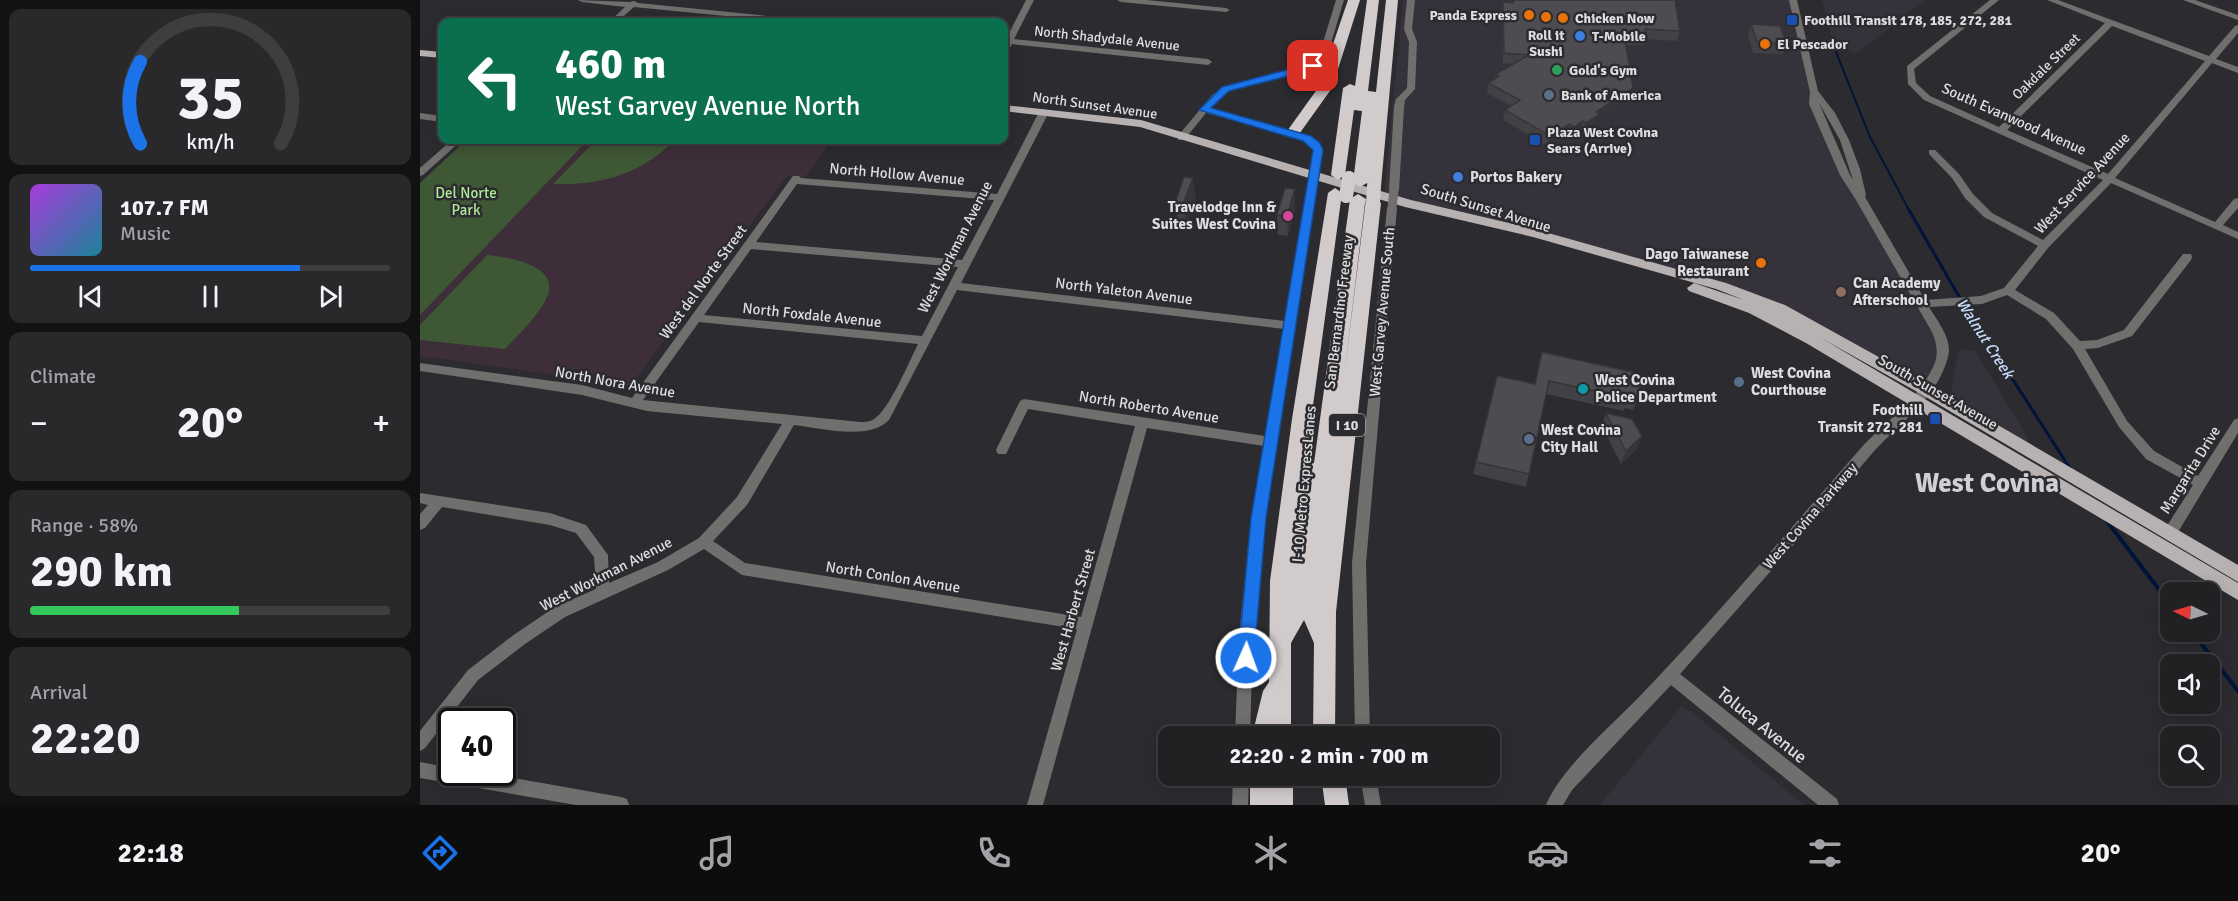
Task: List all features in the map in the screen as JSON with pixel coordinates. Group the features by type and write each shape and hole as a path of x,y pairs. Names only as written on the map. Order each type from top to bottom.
{"highway":[{"path":"1292,134 1325,88 1354,0"},
{"name":"San Bernardino Freeway","path":"1325,726 1323,699 1325,612 1355,189 1364,0"},
{"name":"I-10 Metro ExpressLanes","path":"1355,189 1373,0"},
{"name":"I-10 Metro ExpressLanes","path":"1280,669 1281,640 1298,611 1305,514 1383,0"},
{"name":"San Bernardino Freeway","path":"1355,189 1392,0"},
{"path":"1266,726 1280,669"},
{"path":"1280,669 1280,726"},
{"path":"1262,786 1262,805"},
{"path":"1281,786 1281,805"},
{"path":"1325,786 1325,805"},
{"path":"1335,786 1337,805"}],"main road":[{"path":"420,45 438,47"},
{"path":"420,53 438,55"},
{"name":"North Sunset Avenue","path":"1008,109 1163,138 1181,138 1355,189"},
{"name":"North Sunset Avenue","path":"1008,117 1041,116"},
{"name":"South Sunset Avenue","path":"1355,189 1565,242 1721,286 1780,309 2144,528 2238,592"},
{"name":"South Sunset Avenue","path":"2144,528 2170,533 2238,574"}],"street":[{"path":"582,0 634,3 771,18"},
{"path":"1008,38 1030,0"},
{"path":"1121,0 1226,10"},
{"path":"1181,138 1215,97 1232,86 1313,66 1324,53 1340,0"},
{"name":"West Garvey Avenue South","path":"1362,726 1359,563 1394,190 1399,107 1401,99 1411,89 1413,42 1408,28 1411,0"},
{"name":"West Covina Parkway","path":"1554,805 1566,784 1670,675 1854,468 1863,454 1921,395 1934,377 1943,354 1938,332 1861,195 1845,175 1814,104 1814,92 1793,0"},
{"name":"South Evanwood Avenue","path":"1995,0 1910,68 1912,84 1927,98 2238,236"},
{"path":"2051,0 2238,70"},
{"path":"2187,0 2238,18"},
{"path":"617,18 634,3"},
{"name":"Oakdale Street","path":"2001,130 2110,22"},
{"name":"West Service Avenue","path":"2008,291 2044,245 2110,178 2238,28"},
{"name":"North Shadydale Avenue","path":"1008,41 1208,62"},
{"name":"West Covina Parkway","path":"1814,92 1827,104 1852,162 1861,195"},
{"path":"1204,110 1307,138 1316,146 1314,185 1258,518 1250,590 1243,726"},
{"path":"420,116 438,118"},
{"name":"West Workman Avenue","path":"876,424 888,413 1041,116"},
{"path":"1820,118 1826,119 1842,155 1852,162"},
{"path":"420,173 453,144"},
{"path":"1932,152 1956,176 1969,196 1988,215 2044,245"},
{"name":"North Hollow Avenue","path":"795,179 999,197"},
{"name":"West del Norte Street","path":"634,404 795,179"},
{"path":"2217,226 2238,201"},
{"path":"748,245 965,264"},
{"path":"2077,346 2098,344 2128,333 2187,257"},
{"name":"North Yaleton Avenue","path":"954,286 1291,326"},
{"path":"1921,304 1983,300 2008,291 2050,316 2077,346 2123,424 2150,455 2200,483"},
{"name":"North Foxdale Avenue","path":"696,318 926,341"},
{"name":"North Nora Avenue","path":"420,367 582,390 634,404 860,427 876,424"},
{"name":"North Roberto Avenue","path":"1002,450 1024,404 1270,442"},
{"name":"West Workman Avenue","path":"420,743 473,675 520,639 560,612 663,566 704,542 742,501 791,420"},
{"name":"West Harbert Street","path":"1035,805 1142,423"},
{"name":"Margarita Drive","path":"2170,533 2238,423"},
{"path":"420,498 550,519 581,529 601,555 603,591"},
{"path":"420,524 440,501"},
{"name":"North Conlon Avenue","path":"704,542 742,569 1086,624"},
{"name":"Toluca Avenue","path":"1670,675 1830,805"},
{"path":"420,770 621,805"},
{"path":"1240,805 1241,786"},
{"path":"1370,786 1374,805"}],"shaded area":[{"path":"1403,0 1793,0 1821,111 1851,178 1895,256 1943,354 1926,390 1721,286 1384,196"},
{"path":"1822,0 1925,0 1857,53 1834,46"},
{"path":"584,144 829,144 805,177 787,176 631,385 621,388 592,380 420,356 420,315"},
{"path":"1959,349 1975,351 2029,440 2025,442 1951,394"},
{"path":"1681,707 1691,711 1804,805 1600,805"}],"green space":[{"name":"Del Norte Park","path":"462,144 584,144 420,315 420,183"},
{"path":"592,144 671,144 648,162 619,175 587,183 553,184"},
{"path":"487,255 521,261 542,272 548,280 549,290 536,315 505,349 420,340 420,325"}],"building":[{"path":"1514,0 1675,0 1680,31 1645,29 1646,35 1624,34 1633,88 1596,112 1600,114 1586,123 1583,121 1574,127 1570,124 1550,136 1505,110 1520,100 1488,83 1499,76 1496,74 1529,55 1504,53 1503,2 1513,3"},
{"path":"1751,24 1780,26 1787,44 1757,42"},
{"path":"1184,177 1193,178 1183,204 1175,203"},
{"path":"1285,188 1295,189 1287,216 1277,215"},
{"path":"1542,352 1632,372 1632,375 1641,377 1638,397 1629,395 1628,398 1549,381 1529,474 1476,462 1497,376 1535,384"},
{"path":"1606,413 1632,419 1642,436 1626,451"}],"waterway":[{"name":"Walnut Creek","path":"1836,52 1870,137 1910,212"},
{"name":"Walnut Creek","path":"1909,210 1957,293 2071,470"},
{"name":"Walnut Creek","path":"2106,520 2160,591"},
{"name":"Walnut Creek","path":"2200,642 2238,691"}],"place":[{"name":"Panda Express","path":"1529,15"},
{"name":"Roll it Sushi","path":"1546,17"},
{"name":"Chicken Now","path":"1563,18"},
{"name":"Foothill Transit 178, 185, 272, 281","path":"1792,20"},
{"name":"T-Mobile","path":"1580,36"},
{"name":"El Pescador","path":"1765,44"},
{"name":"Gold's Gym","path":"1557,70"},
{"name":"Bank of America","path":"1549,95"},
{"name":"Plaza West Covina Sears (Arrive)","path":"1535,140"},
{"name":"Portos Bakery","path":"1458,177"},
{"name":"Travelodge Inn & Suites West Covina","path":"1288,216"},
{"name":"Dago Taiwanese Restaurant","path":"1761,263"},
{"name":"Can Academy Afterschool","path":"1841,292"},
{"name":"West Covina Courthouse","path":"1739,382"},
{"name":"West Covina Police Department","path":"1583,389"},
{"name":"Foothill Transit 272, 281","path":"1935,419"},
{"name":"West Covina City Hall","path":"1529,439"}],"district":[{"name":"West Covina","path":"1987,483"}],"route":[{"path":"1246,658 1250,590 1258,518 1318,150 1307,138 1204,110 1215,97 1238,84 1300,71 1313,66"}]}
